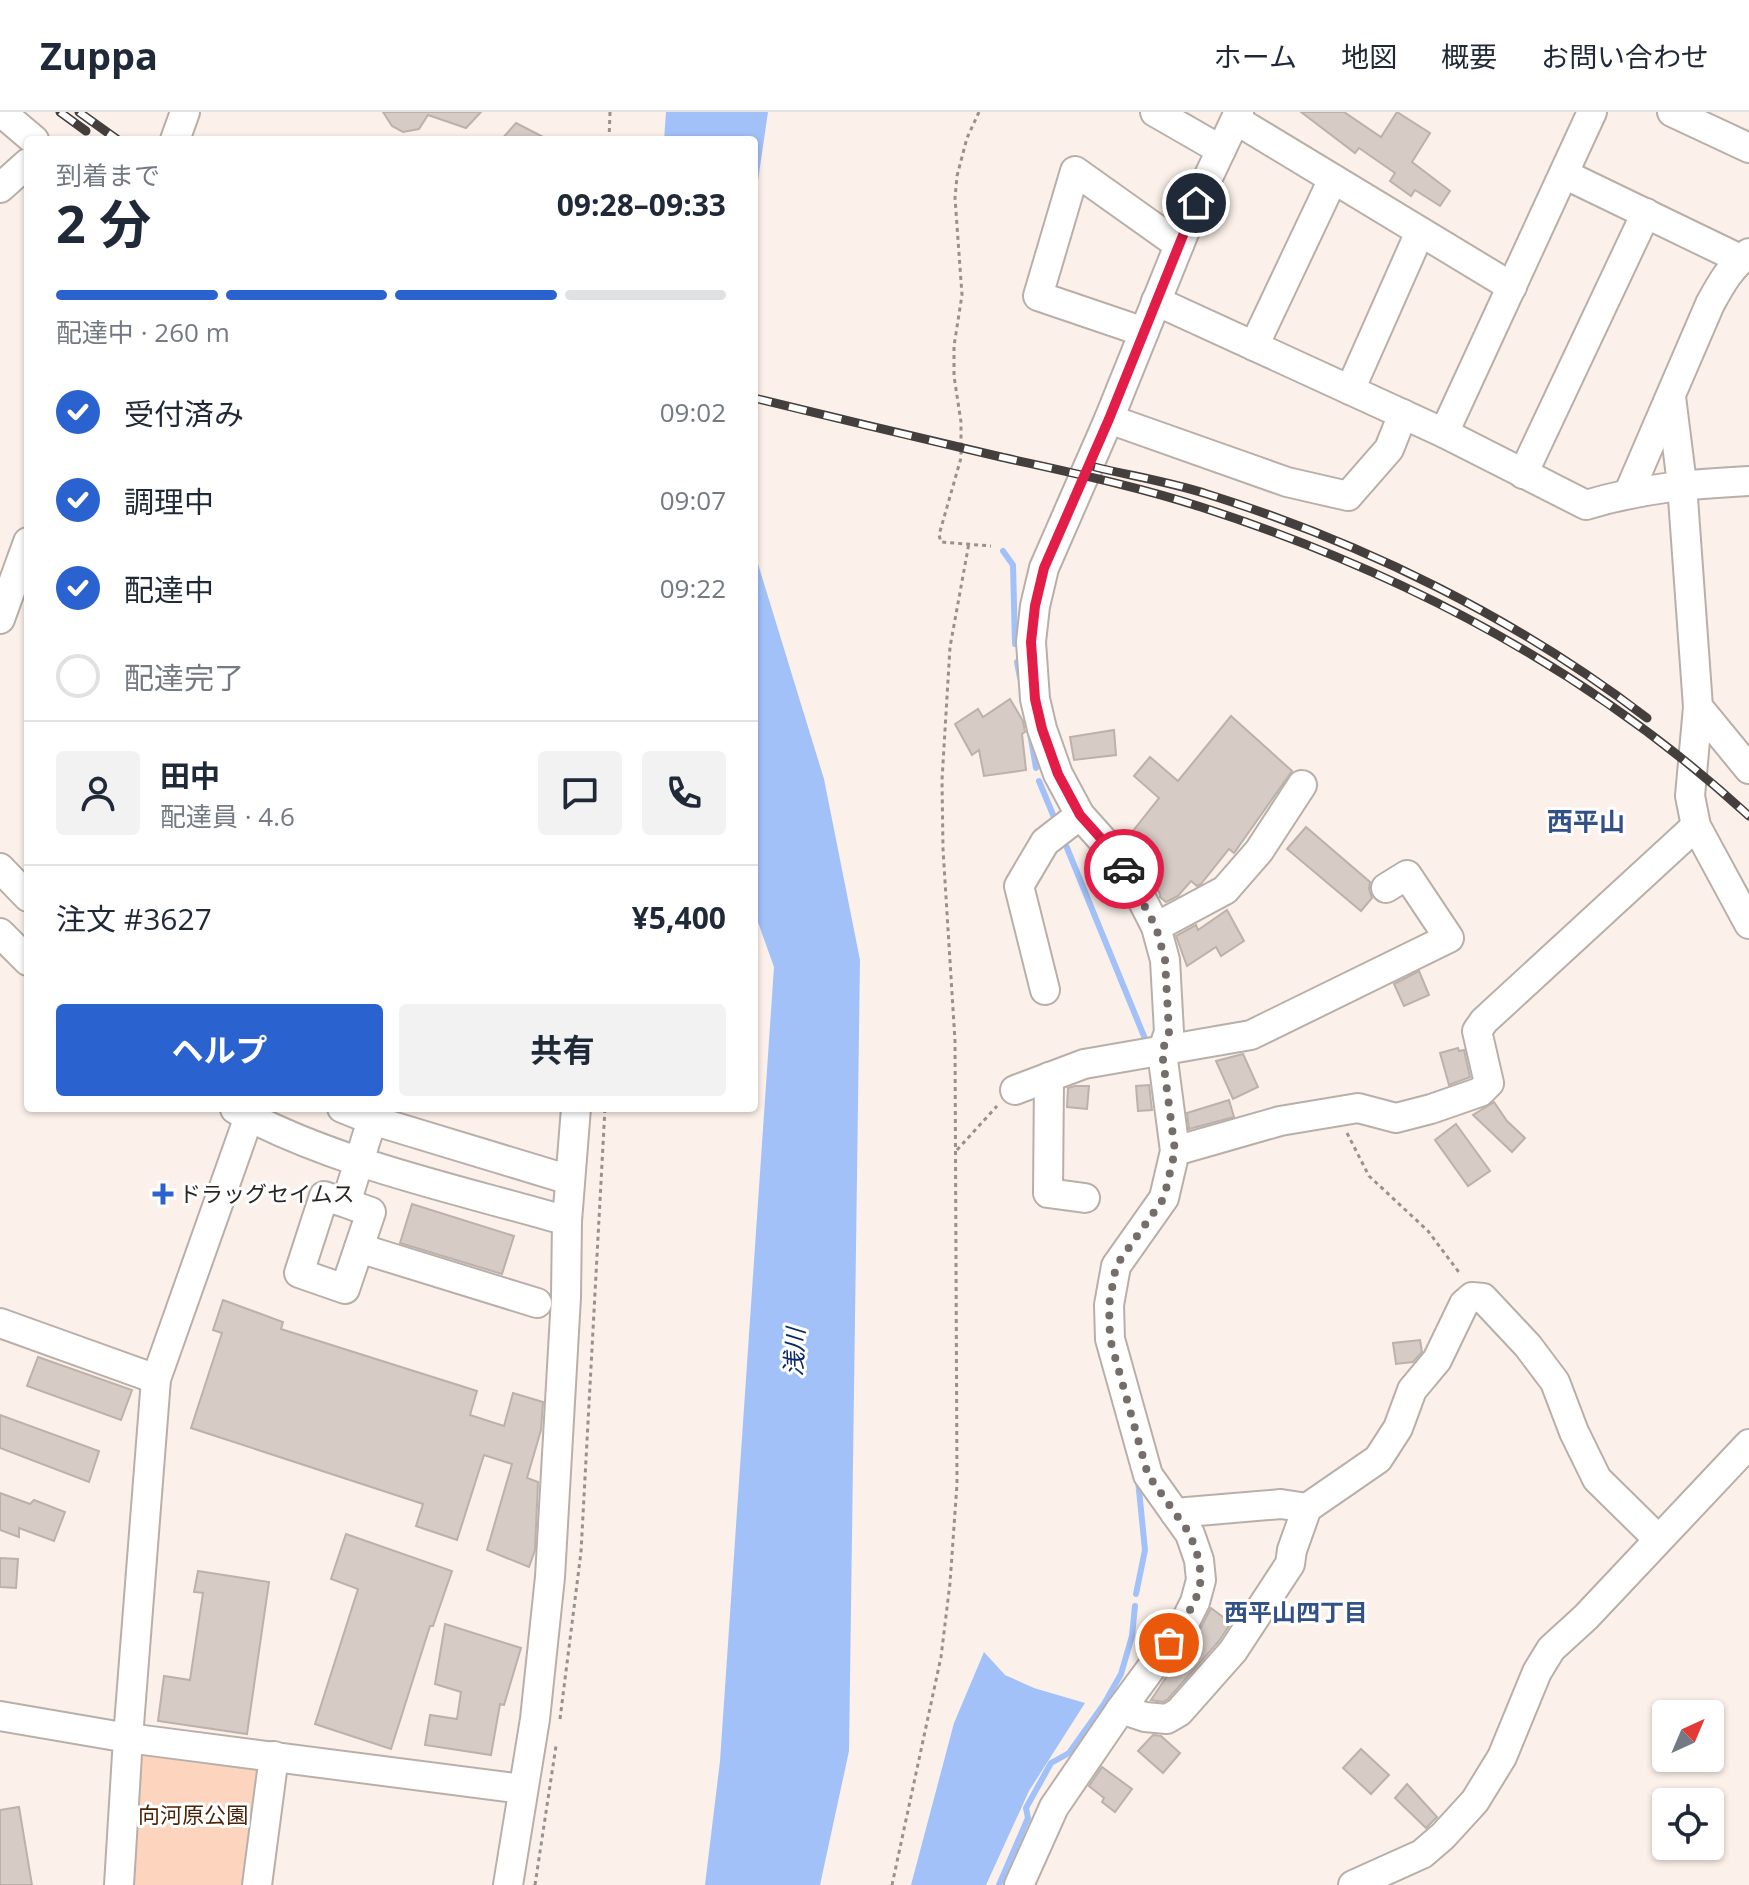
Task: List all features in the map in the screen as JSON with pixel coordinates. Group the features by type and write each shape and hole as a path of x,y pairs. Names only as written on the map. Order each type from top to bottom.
{"street":[{"path":"1,112 29,136"},
{"path":"176,136 185,112"},
{"path":"1155,112 1221,150"},
{"path":"1444,433 1592,112"},
{"path":"1672,112 1749,148"},
{"path":"1019,1885 1054,1807 1185,1622 1201,1580 1199,1560 1190,1534 1148,1475 1110,1339 1109,1305 1116,1266 1164,1198 1175,1151 1162,1052 1169,1032 1165,960 1156,927 1133,882 1080,815 1058,774 1042,729 1035,699 1031,642 1044,568 1109,419 1179,245 1237,116 1333,179 1512,287"},
{"path":"0,188 24,167"},
{"path":"1144,332 1038,296 1075,171 1179,245"},
{"path":"1564,174 1745,256 1726,276 1710,304 1629,492"},
{"path":"1254,346 1333,179"},
{"path":"1523,474 1646,213"},
{"path":"1350,390 1420,232"},
{"path":"1156,301 1444,433 1586,505 1629,492 1682,484 1749,481"},
{"path":"1671,397 1682,484 1698,707 1690,796 1696,826 1749,924"},
{"path":"1109,419 1287,482 1348,496 1389,449 1403,414"},
{"path":"9,600 24,554"},
{"path":"1698,707 1749,769"},
{"path":"1156,927 1225,890 1259,851 1302,785"},
{"path":"1045,990 1019,886 1045,842 1080,815"},
{"path":"1175,1151 1280,1121 1358,1108 1396,1118 1480,1092 1489,1083 1477,1031 1484,1021 1696,826"},
{"path":"1015,1090 1084,1064 1251,1035 1449,938 1407,875 1386,888"},
{"path":"0,933 24,957"},
{"path":"1049,1077 1048,1193 1085,1198"},
{"path":"119,1885 156,1379 245,1112"},
{"path":"247,1112 360,1161 567,1221"},
{"path":"352,1112 570,1180"},
{"path":"508,1885 535,1719 550,1577 566,1297 567,1221 576,1112"},
{"path":"346,1203 372,1120"},
{"path":"324,1196 346,1203 371,1212 345,1289 299,1273 324,1196"},
{"path":"359,1248 537,1303"},
{"path":"1121,1709 1145,1717 1167,1719 1179,1712 1233,1651 1290,1564 1307,1508 1378,1459 1398,1428 1412,1390 1437,1360 1464,1304 1472,1297 1483,1298 1534,1354 1555,1382 1574,1432 1597,1479 1658,1539"},
{"path":"0,1323 156,1379"},
{"path":"1353,1885 1422,1854 1475,1801 1502,1757 1537,1672 1551,1649 1586,1617 1749,1444"},
{"path":"1175,1513 1281,1504 1307,1508"},
{"path":"0,1716 128,1738 522,1789"},
{"path":"257,1885 274,1756"}],"path":[{"path":"609,136 610,112"},
{"path":"979,112 967,138 956,187 954,218 962,295 954,346 954,376 961,422 961,458 939,535 941,542 991,546"},
{"path":"892,1885 936,1683 950,1583 957,1484 955,1041 943,849 942,780 950,647 969,543"},
{"path":"957,1150 1015,1090"},
{"path":"1340,1111 1350,1141 1369,1176 1428,1231 1444,1255 1459,1270 1472,1297"}],"green space":[{"name":"向河原公園","path":"128,1738 274,1756 257,1885 119,1885"}],"water":[{"path":"666,112 768,112 758,181 758,136 664,136"},
{"name":"浅川","path":"758,564 824,779 860,960 849,1751 820,1885 705,1885 720,1761 774,967 758,922"},
{"path":"984,1652 1005,1675 1034,1688 1085,1703 1029,1791 986,1885 911,1885 954,1723"}],"building":[{"path":"383,112 481,112 466,128 428,115 419,129 403,132 392,126"},
{"path":"1301,112 1344,112 1381,137 1397,112 1430,133 1412,162 1450,191 1440,206 1415,190 1411,196 1390,181 1395,173 1359,148 1355,153"},
{"path":"516,123 541,136 505,136"},
{"path":"1010,699 1023,721 1026,770 984,776 979,750 972,755 955,724 978,709 983,717"},
{"path":"1231,716 1292,771 1234,853 1229,849 1201,884 1197,886 1191,881 1178,896 1166,902 1125,841 1159,798 1134,776 1150,757 1178,781"},
{"path":"1114,730 1116,755 1074,760 1070,737"},
{"path":"1306,827 1370,882 1372,898 1361,911 1287,849"},
{"path":"1227,910 1244,941 1221,956 1216,947 1187,966 1176,936 1196,925 1198,930"},
{"path":"1419,971 1429,995 1404,1006 1394,984"},
{"path":"1458,1048 1459,1051 1464,1050 1470,1077 1449,1085 1440,1053"},
{"path":"1243,1054 1258,1087 1233,1099 1216,1061"},
{"path":"1149,1085 1152,1110 1138,1111 1136,1086"},
{"path":"1089,1086 1087,1109 1067,1107 1068,1088"},
{"path":"1229,1100 1234,1117 1189,1129 1187,1113"},
{"path":"1494,1102 1507,1121 1525,1138 1512,1152 1473,1115"},
{"path":"1456,1124 1490,1171 1468,1186 1435,1140"},
{"path":"412,1204 514,1236 502,1274 400,1243"},
{"path":"223,1300 283,1322 281,1329 477,1391 470,1415 504,1426 513,1393 543,1402 541,1430 527,1478 538,1482 535,1550 529,1567 487,1550 512,1464 484,1455 457,1540 416,1526 423,1504 191,1428 222,1333 213,1330"},
{"path":"1420,1340 1422,1352 1413,1362 1396,1364 1393,1343"},
{"path":"38,1357 132,1390 121,1420 27,1386"},
{"path":"0,1415 99,1451 89,1482 0,1448"},
{"path":"0,1493 30,1504 34,1500 65,1512 54,1541 19,1528 19,1537 0,1530"},
{"path":"346,1534 452,1571 433,1626 430,1626 391,1749 315,1724 358,1589 331,1579"},
{"path":"0,1558 18,1559 16,1588 0,1587"},
{"path":"198,1571 269,1582 247,1734 158,1721 164,1676 190,1680 203,1593 194,1592"},
{"path":"1211,1608 1231,1623 1168,1699 1163,1702 1151,1700 1179,1658 1201,1633 1199,1631"},
{"path":"445,1624 521,1648 504,1705 500,1704 491,1755 425,1745 430,1715 457,1719 461,1692 435,1684"},
{"path":"1153,1735 1161,1736 1180,1753 1163,1773 1138,1751"},
{"path":"1361,1749 1389,1775 1371,1794 1343,1768"},
{"path":"1102,1767 1132,1789 1115,1812 1089,1786"},
{"path":"1407,1784 1437,1817 1426,1828 1395,1798"},
{"path":"19,1807 32,1885 0,1885 0,1810"}],"waterway":[{"path":"1003,551 1013,565 1015,644"},
{"path":"1017,662 1020,678"},
{"path":"1030,733 1036,768"},
{"path":"1039,781 1056,822"},
{"path":"1065,843 1148,1046"},
{"path":"1136,1594 1145,1550 1138,1480"},
{"path":"999,1885 1028,1818 1026,1808 1051,1763 1069,1753 1121,1674 1132,1636 1135,1606"}],"railway":[{"path":"60,112 86,131"},
{"path":"79,112 112,136"},
{"path":"758,399 1152,492 1276,533 1350,562 1422,595 1560,672 1626,716 1689,764 1749,816"},
{"path":"1095,467 1207,494 1381,560 1492,616 1597,682 1647,718"}],"way so far":[{"path":"1124,869 1156,927 1165,960 1169,1032 1162,1052 1175,1151 1164,1198 1116,1266 1109,1305 1110,1339 1148,1475 1190,1534 1199,1560 1201,1580 1195,1602 1169,1643"}],"place":[{"name":"ドラッグセイムス","path":"163,1194"}],"district":[{"name":"西平山","path":"1586,822"},
{"name":"西平山四丁目","path":"1296,1613"}],"route":[{"path":"1124,869 1080,815 1058,774 1035,699 1031,642 1044,568 1109,419 1196,203"}]}
